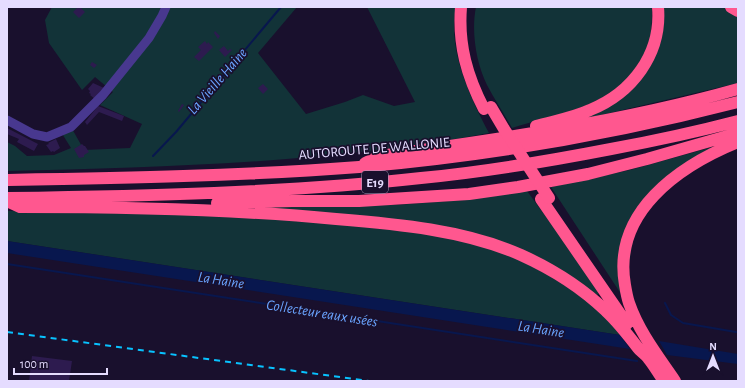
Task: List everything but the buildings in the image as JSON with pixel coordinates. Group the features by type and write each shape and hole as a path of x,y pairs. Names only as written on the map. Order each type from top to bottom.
{"highway":[{"path":"461,7 461,34 466,67 487,108 504,129 545,198 645,351 647,357"},
{"path":"470,7 468,15 472,56 487,108"},
{"path":"447,147 572,117 606,103 637,77 646,64 657,36 658,7"},
{"path":"731,7 738,11"},
{"path":"359,167 379,156 554,130 636,114 738,90"},
{"name":"AUTOROUTE DE WALLONIE","path":"7,180 201,176 359,167 477,153 556,141 640,125 738,102"},
{"name":"E19","path":"7,200 211,193 421,178 561,159 644,143 738,121"},
{"path":"138,207 292,201 359,201 469,194 518,187 588,174 738,133"},
{"path":"675,381 645,337 628,301 624,278 624,252 630,231 644,206 667,183 693,164 738,142"},
{"path":"545,198 637,329 645,337"},
{"path":"7,200 20,206 138,207 292,215 375,222 436,231 494,244 538,263 574,286 606,311 647,357 664,381"}],"street":[{"path":"7,120 33,134 47,137 71,127 103,95 149,38 166,7"}],"green space":[{"path":"52,7 297,7 258,53 306,114 363,95 394,106 415,102 367,7 456,7 454,23 457,56 468,88 489,133 369,151 249,162 128,168 7,171 7,142 15,146 27,156 54,155 71,148 61,132 71,127 84,150 130,148 142,124 100,105 113,92 95,77 82,90 49,43 45,20"},
{"path":"476,7 652,7 652,22 648,47 645,53 628,78 614,90 583,107 512,128 487,85 477,57 474,36"},
{"path":"663,7 726,7 738,15 738,83 537,130 580,117 650,66 657,52 662,36"},
{"path":"727,143 639,207 623,297 551,187 630,170"},
{"path":"527,191 599,293 595,297 522,251 257,206 395,205 464,200"},
{"path":"7,211 131,213 254,218 382,228 428,234 474,244 496,251 539,270 571,290 591,305 604,316 620,335 7,241"}],"water":[{"name":"La Haine","path":"7,241 620,335 630,349 7,253"},
{"path":"659,341 738,354 738,364 667,355"}],"waterway":[{"name":"La Vieille Haine","path":"153,156 176,132 281,7"},
{"name":"Collecteur eaux usées","path":"7,264 637,361"},
{"path":"665,303 671,315 683,323 736,332"}],"railway":[{"path":"7,332 369,381"}]}
